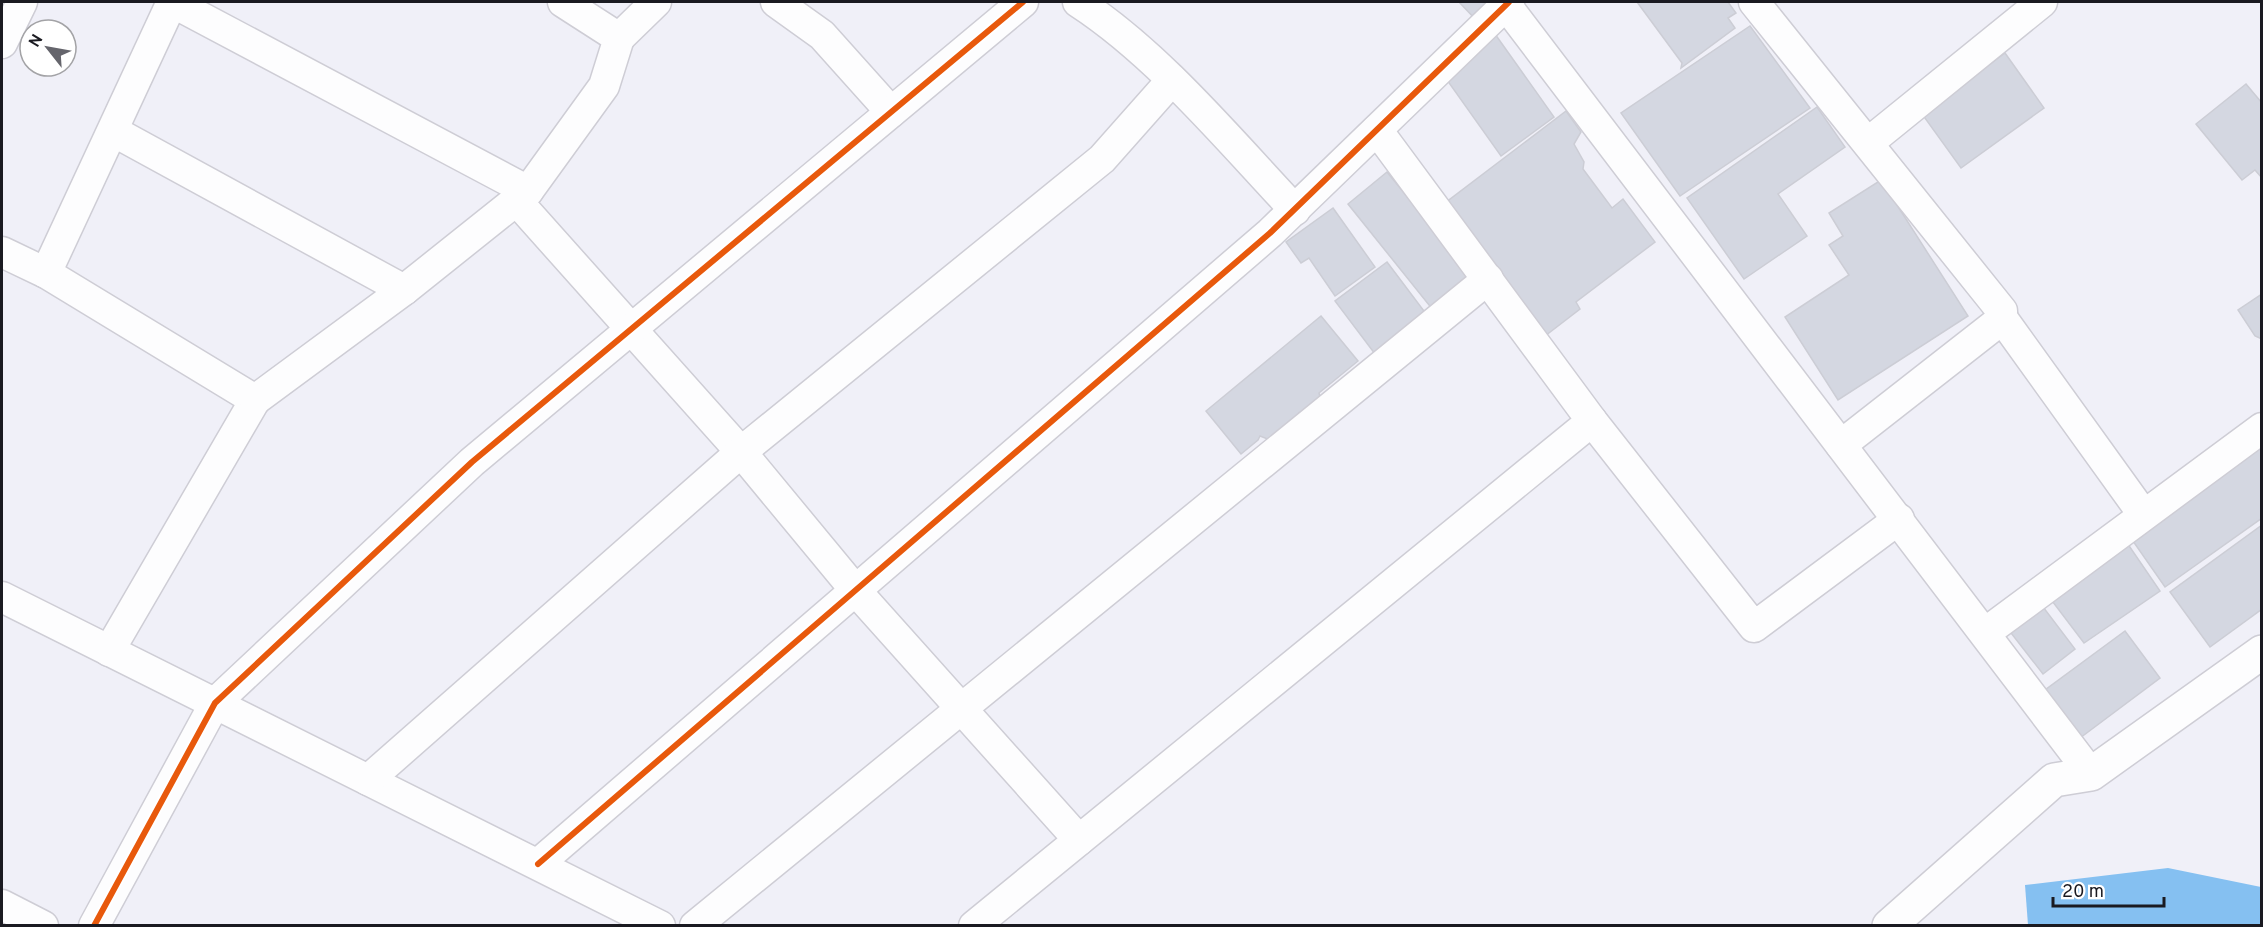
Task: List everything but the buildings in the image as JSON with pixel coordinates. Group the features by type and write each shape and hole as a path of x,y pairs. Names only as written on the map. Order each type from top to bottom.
{"street":[{"path":"2,44 22,2"},
{"path":"46,273 172,2 522,195 856,591 1079,840"},
{"path":"563,2 619,38"},
{"path":"109,651 255,400 404,290 522,195 604,86 619,38 656,2"},
{"path":"776,2 822,35 891,112"},
{"path":"94,926 215,703 472,462 1023,2"},
{"path":"1754,2 2002,311 2002,318 2144,514"},
{"path":"1868,144 2042,2"},
{"path":"538,864 1295,210 1507,3 2091,774"},
{"path":"1097,6 1172,80 1295,210"},
{"path":"368,780 741,452 1102,159 1172,80"},
{"path":"1377,130 1592,421 1754,627 1899,519"},
{"path":"113,131 404,290"},
{"path":"2,252 46,273 255,400"},
{"path":"695,926 1488,279"},
{"path":"1841,445 2002,318"},
{"path":"974,926 1592,421"},
{"path":"1985,633 2262,428"},
{"path":"2,597 660,926"},
{"path":"1888,926 2054,780 2091,774 2262,652"},
{"path":"2,905 43,926"}],"water":[{"path":"2168,868 2261,887 2261,925 2028,925 2025,885"}],"cycle path":[{"path":"94,926 215,703 472,462 1023,2"},
{"path":"538,864 1270,233 1509,2"}]}
